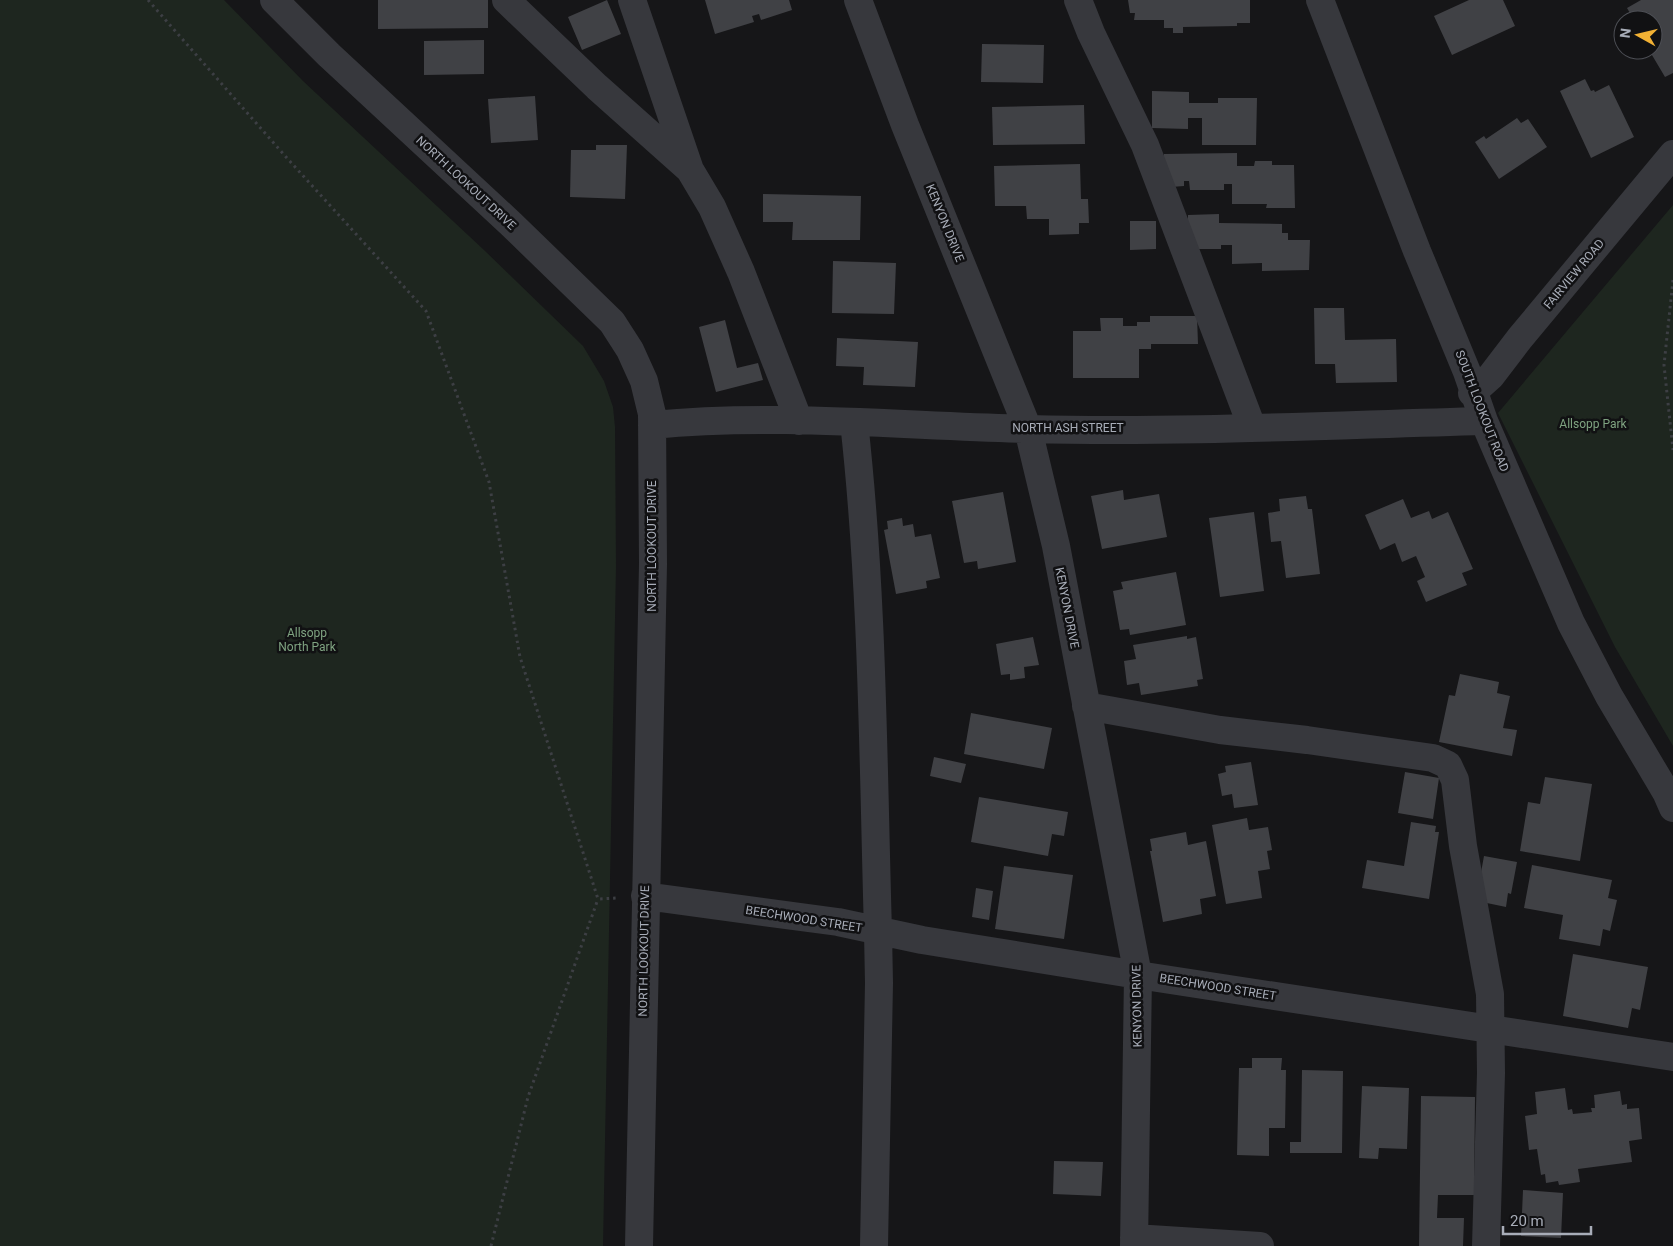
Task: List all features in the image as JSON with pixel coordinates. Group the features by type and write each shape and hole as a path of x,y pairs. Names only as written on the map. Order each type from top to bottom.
{"street":[{"name":"NORTH LOOKOUT DRIVE","path":"274,0 329,55 511,224 612,322 630,350 644,381 652,414 653,564 639,1246"},
{"path":"506,0 603,94 690,170"},
{"path":"632,0 690,170 712,207 741,272 799,421"},
{"name":"KENYON DRIVE","path":"858,0 905,125 1028,429 1056,546 1138,975 1134,1242"},
{"path":"1078,0 1091,33 1145,145 1252,427"},
{"name":"SOUTH LOOKOUT ROAD","path":"1320,0 1417,251 1467,372 1472,393 1571,623 1609,696 1666,792 1673,808"},
{"name":"FAIRVIEW ROAD","path":"1472,393 1491,376 1520,338 1673,154"},
{"name":"NORTH ASH STREET","path":"652,425 684,422 799,421 1028,429 1252,427 1484,421"},
{"path":"854,422 861,485 870,613 878,932 879,983 874,1246"},
{"path":"1086,706 1220,730 1433,758 1448,765 1455,780 1463,846 1490,994 1492,1028 1486,1246"},
{"name":"BEECHWOOD STREET","path":"645,896 838,922 878,932 1138,975 1673,1057"},
{"path":"1134,1242 1260,1246"}],"path":[{"path":"148,0 280,150 426,311 489,482 520,657 598,899 528,1097 491,1246"},
{"path":"1673,280 1664,365 1673,450"},
{"path":"598,899 645,896"}],"green space":[{"name":"Allsopp North Park","path":"0,0 224,0 303,81 484,250 583,346 604,381 613,407 615,427 616,566 603,1246 0,1246"},
{"name":"Allsopp Park","path":"1673,205 1673,746 1615,647 1498,413"}],"building":[{"path":"378,0 488,0 488,28 378,29"},
{"path":"607,0 621,34 582,50 568,17"},
{"path":"705,0 789,0 792,10 761,20 759,14 752,16 754,22 715,34"},
{"path":"1128,0 1250,0 1250,23 1237,23 1237,26 1183,27 1183,33 1173,33 1173,28 1164,28 1164,20 1134,20 1135,13 1130,13"},
{"path":"1469,0 1503,0 1515,26 1452,55 1434,16"},
{"path":"1641,0 1673,0 1673,73 1665,77 1655,60 1663,60 1663,10 1628,10 1627,8"},
{"path":"484,40 484,74 424,75 424,41"},
{"path":"982,44 1044,45 1043,83 981,82"},
{"path":"1585,79 1591,91 1594,90 1595,92 1609,85 1634,137 1591,158 1560,91"},
{"path":"1152,91 1189,92 1189,103 1218,103 1218,98 1257,98 1256,145 1202,145 1202,118 1188,118 1188,129 1152,128"},
{"path":"535,96 538,140 491,143 488,99"},
{"path":"1084,105 1085,144 993,145 992,107"},
{"path":"1517,118 1521,123 1528,119 1547,147 1499,179 1475,142 1484,136 1486,139"},
{"path":"596,145 627,145 625,199 570,197 571,150 596,150"},
{"path":"1237,153 1237,166 1254,166 1255,161 1272,161 1272,165 1294,165 1295,208 1266,208 1267,204 1232,204 1232,184 1224,184 1224,190 1190,190 1189,181 1184,181 1184,186 1171,187 1164,181 1164,154"},
{"path":"1080,164 1081,199 1088,199 1089,223 1079,223 1079,234 1049,235 1049,219 1027,219 1026,206 995,206 994,166"},
{"path":"763,194 861,196 860,240 792,240 793,222 763,222"},
{"path":"1219,214 1219,223 1282,224 1282,233 1288,233 1288,240 1310,240 1309,270 1262,271 1262,263 1232,264 1232,245 1221,245 1221,249 1188,249 1188,215"},
{"path":"1130,221 1156,221 1156,249 1130,250"},
{"path":"833,261 896,263 894,314 832,313"},
{"path":"1314,308 1344,308 1345,340 1396,339 1397,382 1336,383 1335,364 1315,364"},
{"path":"1150,316 1197,316 1198,344 1151,344 1151,349 1139,349 1139,378 1073,378 1073,331 1101,331 1100,318 1123,318 1123,326 1137,326 1137,322 1150,322"},
{"path":"725,320 737,368 758,363 763,380 716,392 699,327"},
{"path":"837,338 918,342 915,387 863,385 864,367 836,366"},
{"path":"1123,490 1124,500 1159,494 1167,537 1102,549 1091,496"},
{"path":"1003,492 1016,562 978,569 977,561 964,563 952,501"},
{"path":"1306,496 1308,509 1312,509 1320,574 1286,578 1281,541 1271,542 1268,513 1280,511 1279,499"},
{"path":"1403,499 1411,518 1429,511 1432,519 1448,512 1473,569 1462,573 1467,585 1426,602 1417,581 1425,577 1416,556 1402,562 1395,543 1380,550 1365,515"},
{"path":"1254,512 1264,591 1220,597 1209,518"},
{"path":"902,518 903,526 913,524 915,537 931,534 940,578 926,581 927,588 896,594 884,530 888,529 887,521"},
{"path":"1176,572 1186,625 1130,635 1129,629 1120,630 1113,591 1123,589 1121,582"},
{"path":"1187,636 1187,639 1196,637 1203,679 1197,680 1198,686 1141,695 1139,683 1127,685 1124,661 1136,659 1133,645"},
{"path":"1033,637 1039,665 1024,667 1025,678 1010,680 1010,674 1001,675 996,644"},
{"path":"1460,674 1499,682 1497,693 1510,696 1503,728 1517,730 1512,756 1439,742 1449,695 1455,696"},
{"path":"971,713 1052,728 1044,769 964,754"},
{"path":"934,757 966,764 961,783 930,776"},
{"path":"1251,762 1258,805 1234,808 1232,794 1222,796 1218,774 1226,772 1225,766"},
{"path":"1405,772 1439,778 1433,819 1398,813"},
{"path":"1545,777 1592,784 1580,861 1520,851 1528,802 1540,804"},
{"path":"979,797 1068,812 1064,836 1052,834 1048,856 971,842"},
{"path":"1247,818 1249,830 1268,827 1272,850 1267,851 1270,869 1258,871 1262,898 1226,904 1212,825"},
{"path":"1411,822 1436,826 1435,832 1439,832 1429,899 1362,888 1367,860 1404,866"},
{"path":"1186,832 1188,845 1206,841 1216,896 1200,899 1202,914 1163,922 1150,851 1152,851 1150,839"},
{"path":"1484,856 1517,862 1511,894 1508,893 1506,907 1482,902 1478,889"},
{"path":"1532,865 1612,880 1608,898 1617,900 1610,931 1603,929 1600,946 1559,939 1563,915 1524,908"},
{"path":"1004,866 1073,875 1064,939 995,929"},
{"path":"976,888 993,891 989,920 972,917"},
{"path":"1573,954 1648,967 1640,1010 1632,1008 1628,1028 1563,1016"},
{"path":"1252,1058 1282,1058 1281,1070 1286,1070 1285,1128 1269,1128 1269,1156 1237,1155 1239,1068 1252,1068"},
{"path":"1302,1070 1343,1071 1342,1153 1290,1153 1290,1142 1301,1142"},
{"path":"1362,1086 1409,1088 1407,1149 1379,1148 1378,1159 1359,1158"},
{"path":"1565,1088 1568,1110 1572,1109 1573,1114 1592,1112 1591,1108 1595,1108 1594,1095 1620,1091 1622,1105 1627,1104 1627,1109 1639,1108 1642,1139 1629,1141 1632,1162 1578,1169 1580,1182 1559,1185 1558,1181 1546,1183 1545,1174 1541,1175 1537,1149 1529,1150 1525,1116 1537,1114 1535,1092"},
{"path":"1421,1096 1475,1097 1474,1195 1438,1195 1437,1218 1464,1218 1463,1246 1419,1246"},
{"path":"1054,1161 1103,1162 1101,1196 1053,1194"},
{"path":"1523,1190 1563,1193 1561,1238 1521,1236"}]}
